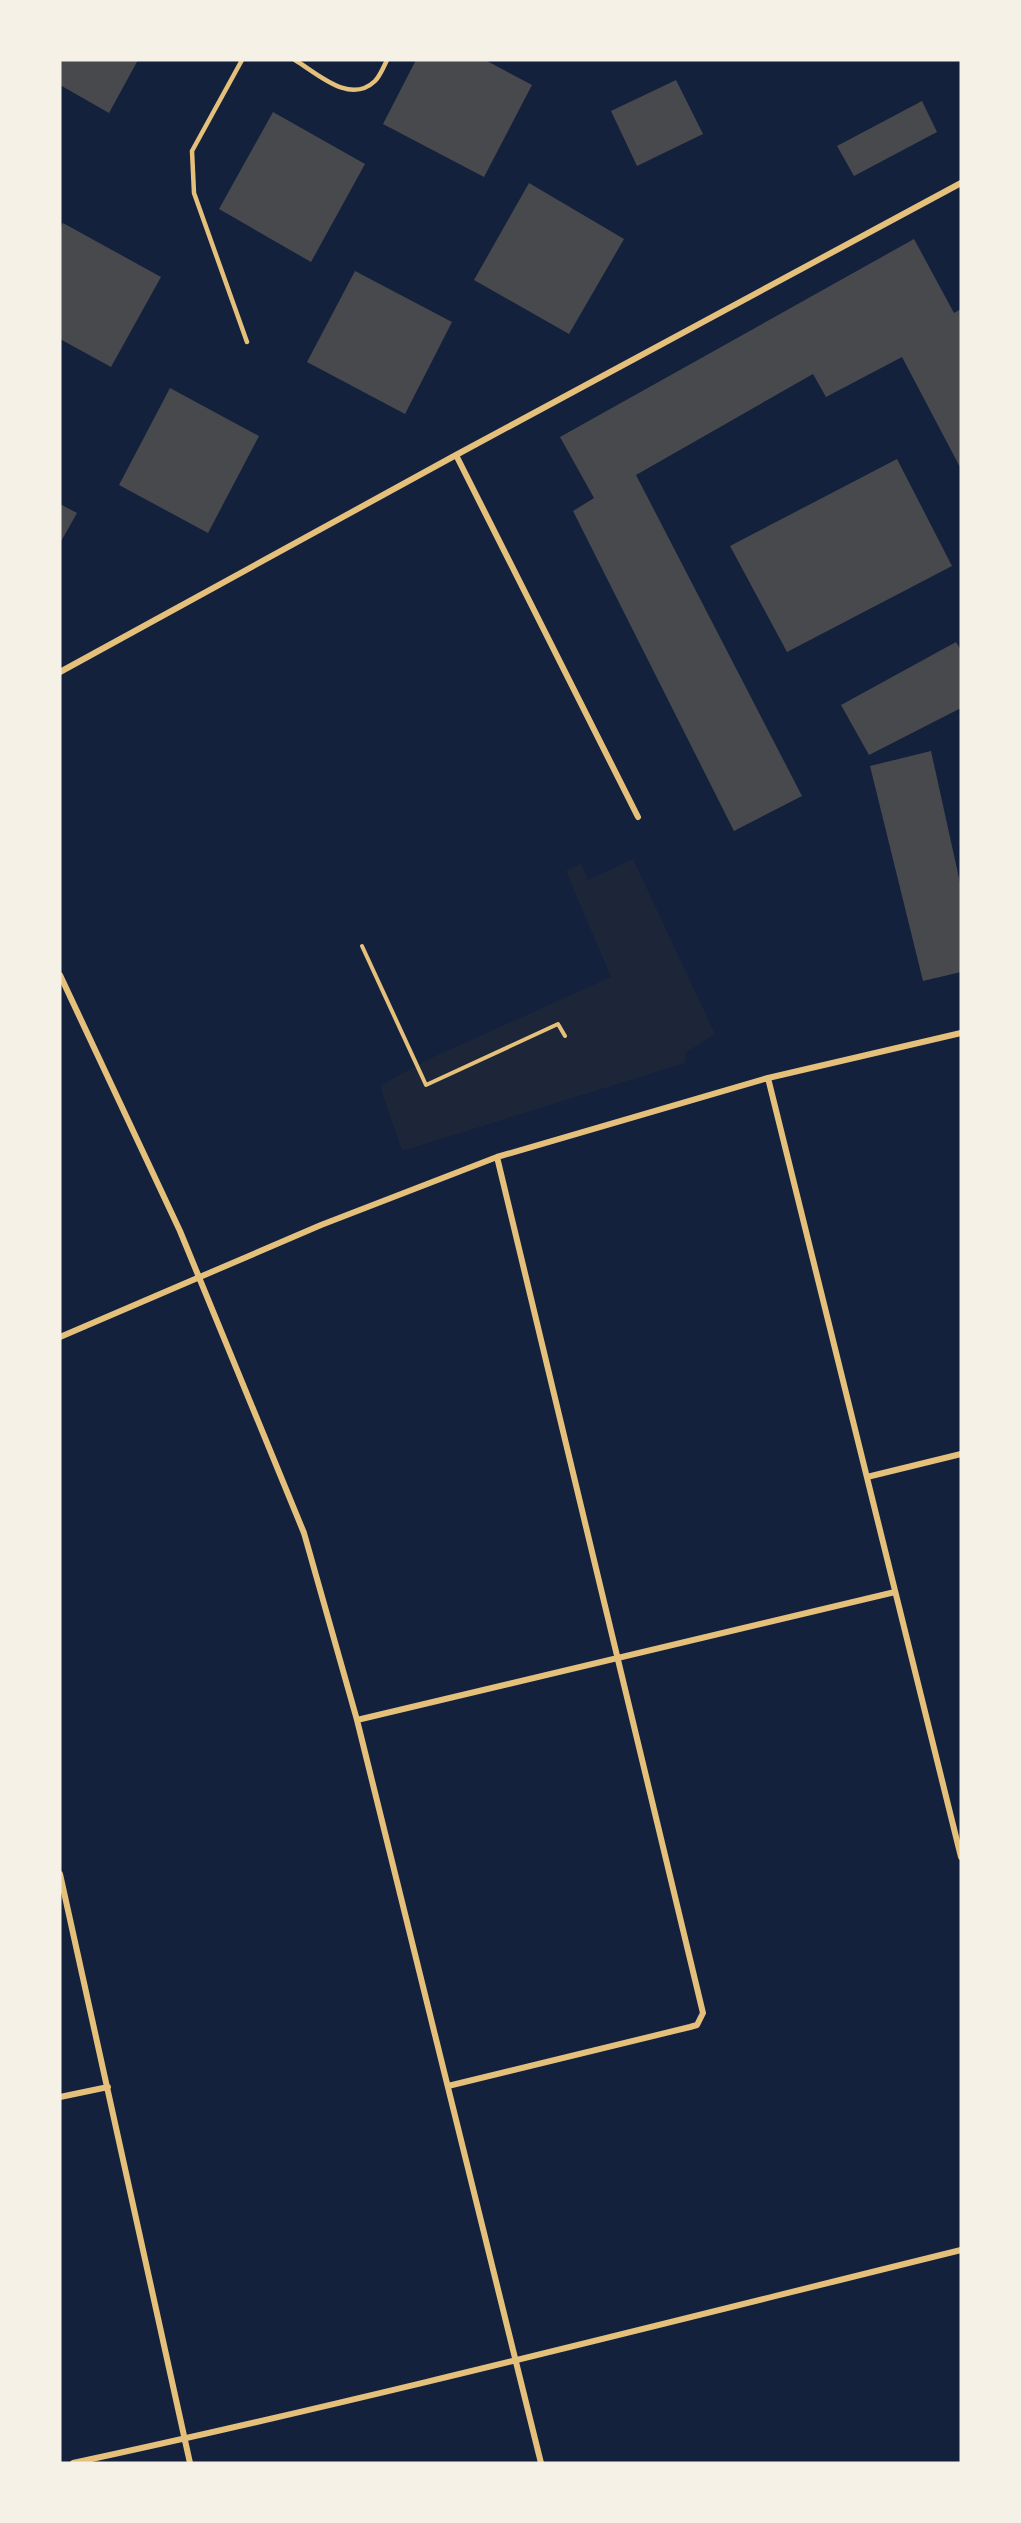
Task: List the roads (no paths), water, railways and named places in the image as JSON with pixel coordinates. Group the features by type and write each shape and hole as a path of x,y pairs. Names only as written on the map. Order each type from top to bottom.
{"street":[{"path":"60,672 456,455 961,183"},
{"path":"456,455 638,817"},
{"path":"60,975 200,1277 304,1533 357,1720 541,2463"},
{"path":"60,1337 321,1225 497,1157 768,1078 961,1033"},
{"path":"768,1078 961,1857"},
{"path":"448,2086 690,2027 701,2020 702,2007 497,1157"},
{"path":"867,1477 961,1454"},
{"path":"357,1720 895,1592"},
{"path":"60,1874 190,2463"},
{"path":"60,2097 108,2087"},
{"path":"73,2463 185,2439 516,2360 961,2250"}],"lane":[{"path":"242,60 192,151 194,193 247,342"},
{"path":"296,60 345,90 359,91 376,80 387,60"}]}
